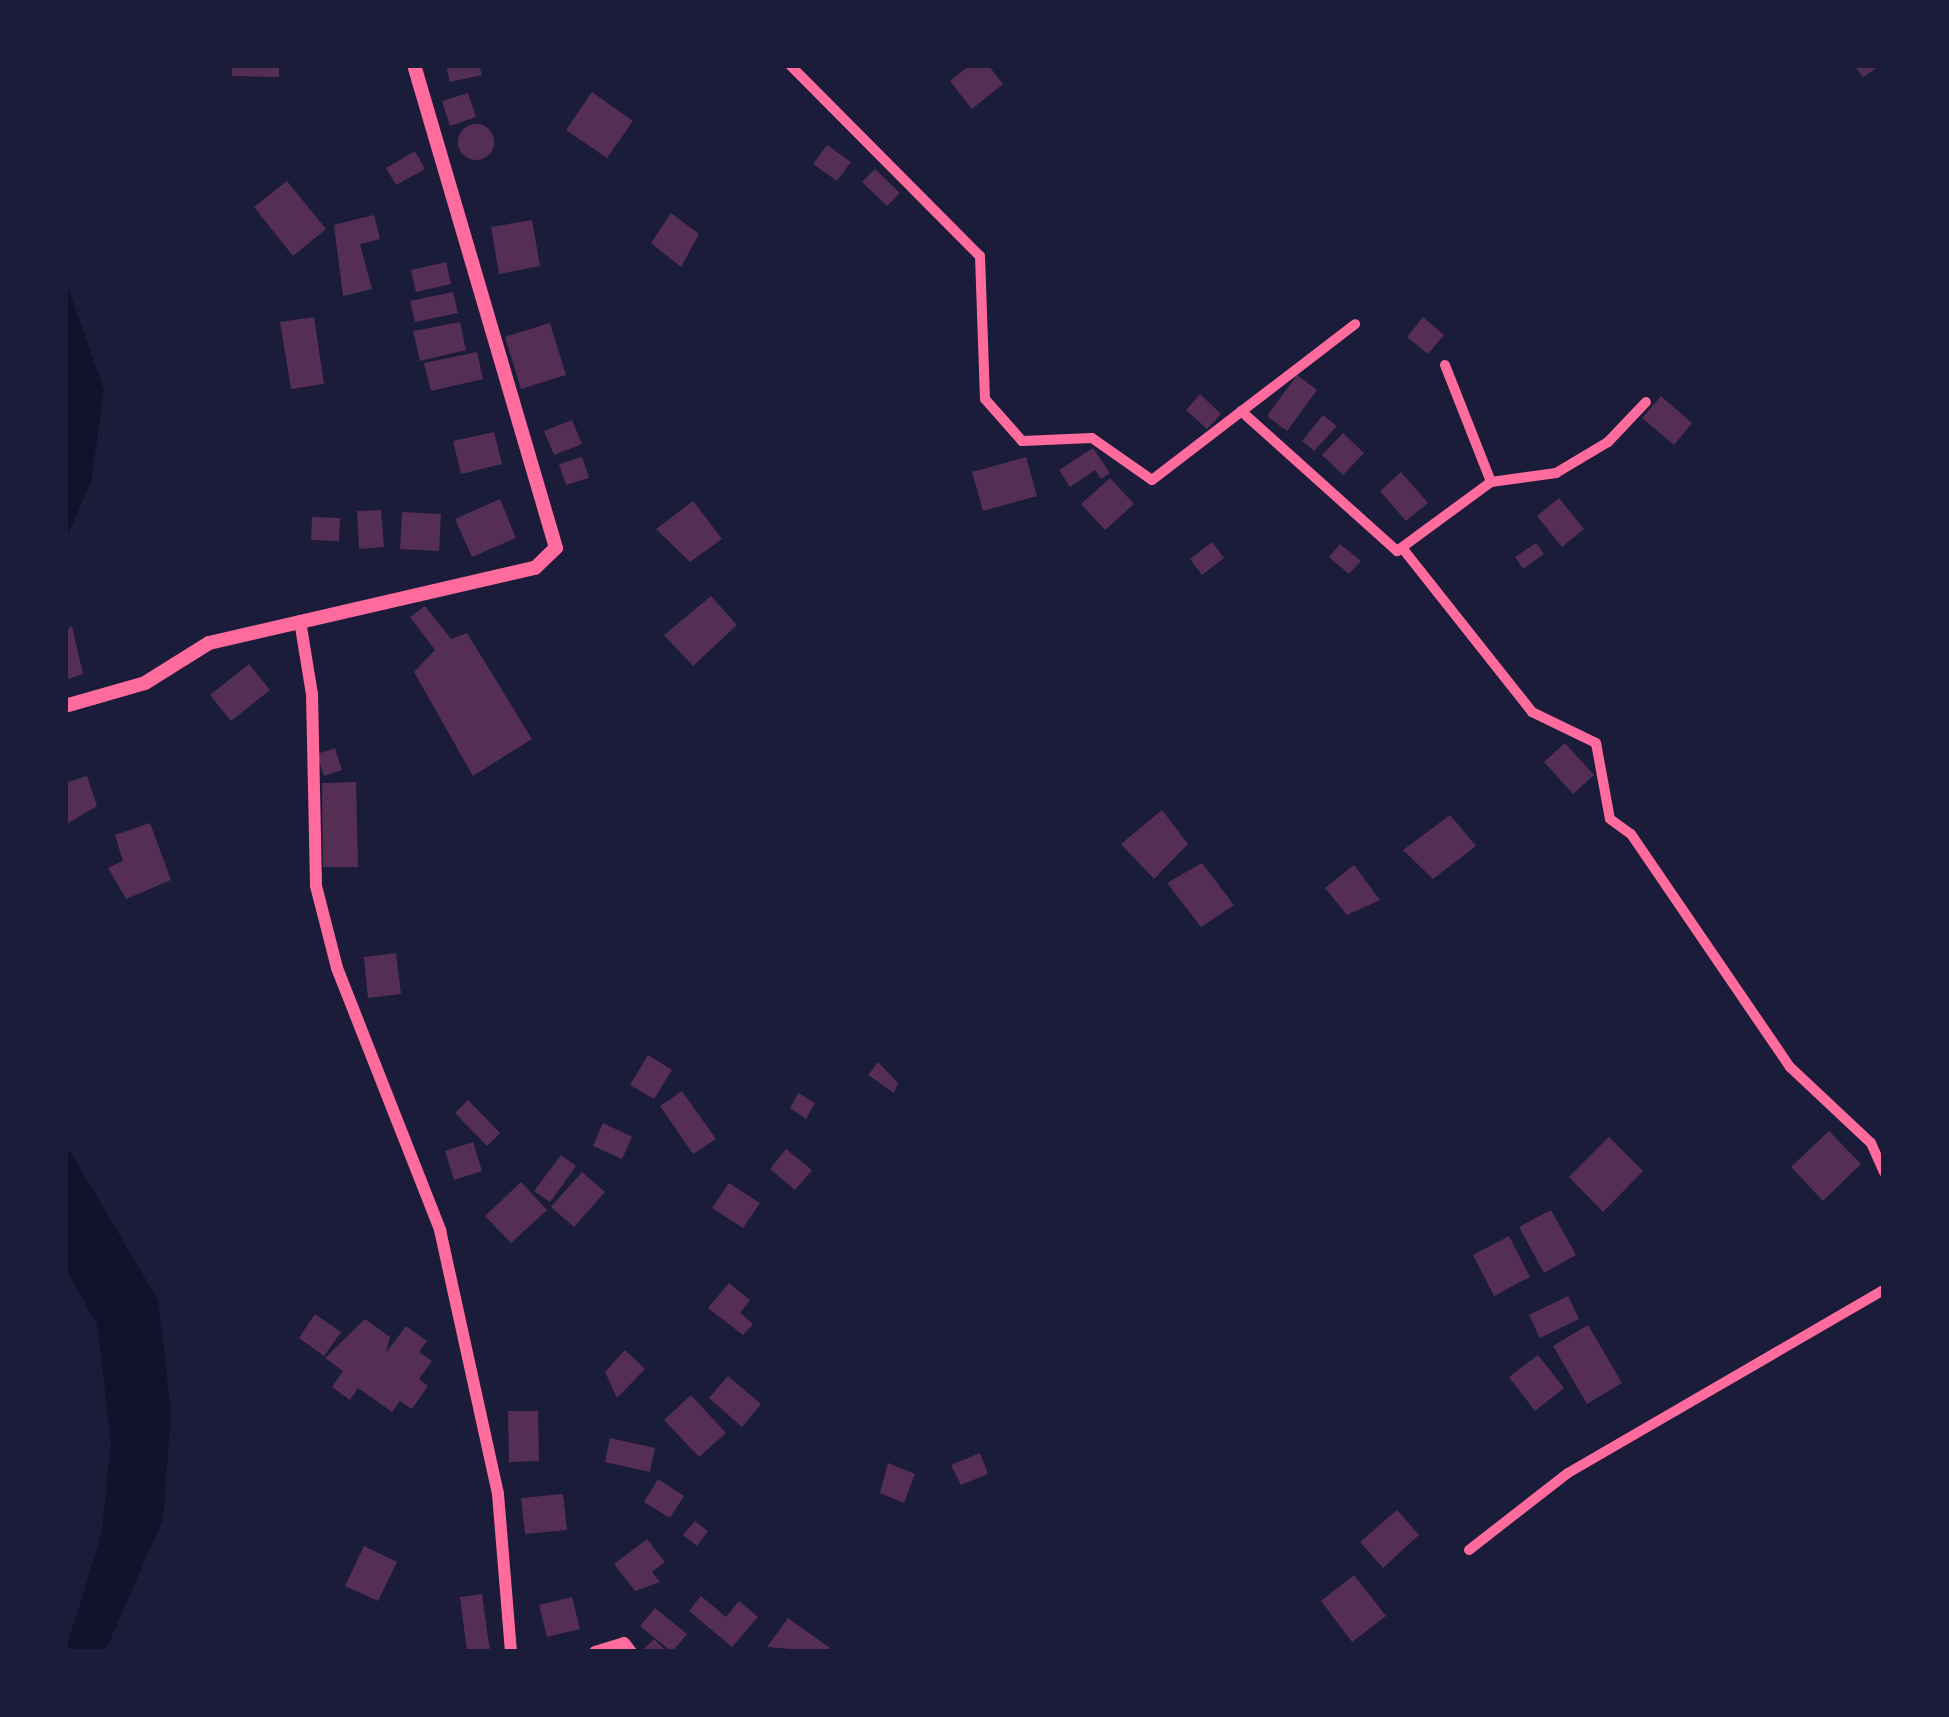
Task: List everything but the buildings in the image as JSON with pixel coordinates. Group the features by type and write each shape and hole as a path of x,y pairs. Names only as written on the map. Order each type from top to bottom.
{"main road":[{"path":"65,706 146,684 209,642 536,568 556,548 414,65"}],"street":[{"path":"790,65 980,256 981,370 1004,432 1041,446 1092,438 1152,480 1356,324"},
{"path":"1444,365 1492,482"},
{"path":"1403,550 1492,482 1556,474 1608,442 1646,402"},
{"path":"1241,411 1403,550 1532,712 1596,743 1610,819 1631,834 1790,1067 1870,1144 1884,1172"},
{"path":"300,621 312,694 316,886 336,968 440,1230 498,1494 511,1652"},
{"path":"1469,1550 1568,1473 1884,1290"},
{"path":"596,1652 624,1644 631,1652"}],"shaded area":[{"path":"65,279 104,390 91,482 65,541"},
{"path":"65,1143 158,1300 171,1412 163,1519 105,1652 65,1652 102,1532 111,1441 97,1324 65,1268"}]}
